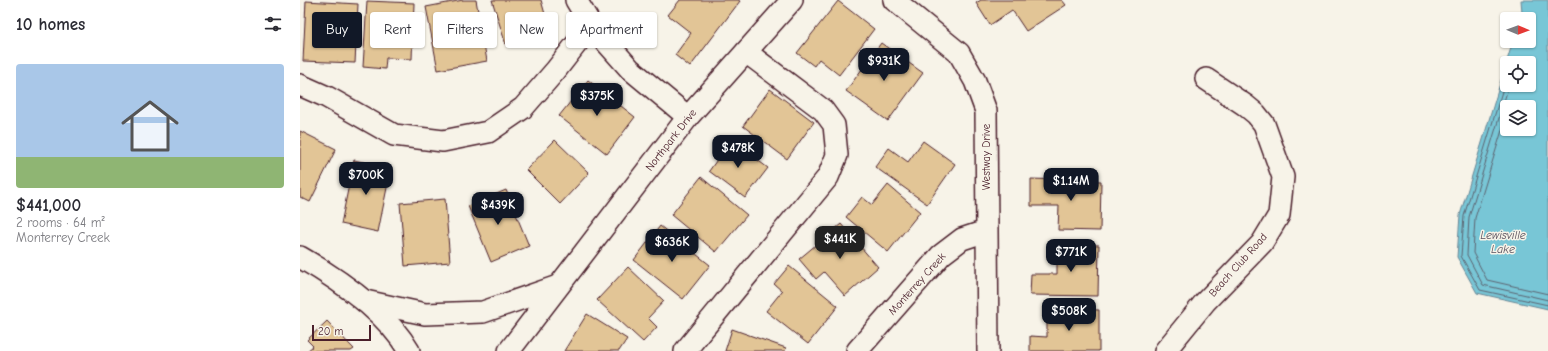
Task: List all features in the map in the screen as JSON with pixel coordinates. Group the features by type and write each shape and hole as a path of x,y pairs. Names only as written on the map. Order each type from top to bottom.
{"street":[{"path":"576,0 583,12"},
{"name":"Northpark Drive","path":"509,351 688,116 792,0"},
{"name":"Westway Drive","path":"894,0 959,53 975,81 986,111 988,351"},
{"path":"300,85 327,97 394,135 443,141 488,132 523,108 573,48"},
{"path":"611,48 630,69 688,116"},
{"path":"686,351 828,177 837,155 834,125 823,110 746,52"},
{"name":"Beach Club Road","path":"1165,351 1205,302 1262,243 1279,214 1283,177 1264,124 1256,114 1245,105 1206,79"},
{"name":"Monterrey Creek","path":"857,351 941,255 962,239 986,231"},
{"path":"300,257 365,301 403,340 409,351"},
{"path":"365,301 425,314 483,312 558,286"}],"water":[{"name":"Lewisville Lake","path":"1521,0 1548,0 1548,309 1477,293 1457,257 1460,215 1500,84 1500,92 1536,92 1536,56 1508,56 1511,48 1536,48 1536,12 1522,12"}],"building":[{"path":"463,0 476,0 478,12 433,12 433,44 426,7"},
{"path":"492,0 541,0 544,12 505,12 505,42 497,12"},
{"path":"680,0 740,1 690,67 675,55 691,33 668,15"},
{"path":"981,0 1062,0 1066,5 1026,31 1012,10 990,25 976,3"},
{"path":"306,1 358,4 358,12 312,12 312,48 356,48 355,63 303,61"},
{"path":"367,1 414,3 414,12 370,12 370,48 412,48 412,59 386,58 385,69 363,67"},
{"path":"838,1 874,29 839,75 819,59 814,66 797,53"},
{"path":"881,43 923,73 888,121 846,91"},
{"path":"434,48 485,48 487,61 438,70"},
{"path":"588,80 635,117 607,154 559,116"},
{"path":"770,89 814,122 787,159 743,126"},
{"path":"300,131 336,149 310,202 300,197"},
{"path":"555,140 589,173 560,204 526,170"},
{"path":"731,140 768,168 745,198 709,171"},
{"path":"923,141 955,164 927,204 875,167 889,148 908,162"},
{"path":"354,160 391,168 378,232 341,224"},
{"path":"701,177 747,215 716,252 671,215"},
{"path":"1031,179 1101,181 1100,231 1058,230 1059,206 1031,206"},
{"path":"888,185 920,212 888,252 846,217 862,197 872,205"},
{"path":"506,190 529,246 491,262 468,206"},
{"path":"445,199 450,262 405,266 400,203"},
{"path":"841,224 878,267 845,296 824,272 816,279 799,259"},
{"path":"660,226 710,265 683,299 634,260"},
{"path":"1057,244 1099,245 1098,296 1030,295 1031,274 1057,274"},
{"path":"789,266 838,306 808,344 766,311 782,291 774,284"},
{"path":"628,267 664,301 648,318 657,327 643,342 597,300"},
{"path":"1047,309 1099,310 1099,351 1030,351 1030,336 1047,337"},
{"path":"587,314 627,339 619,351 564,351"},
{"path":"327,321 354,349 351,351 307,351 313,346 307,340"},
{"path":"732,329 786,348 785,351 725,351"}]}
